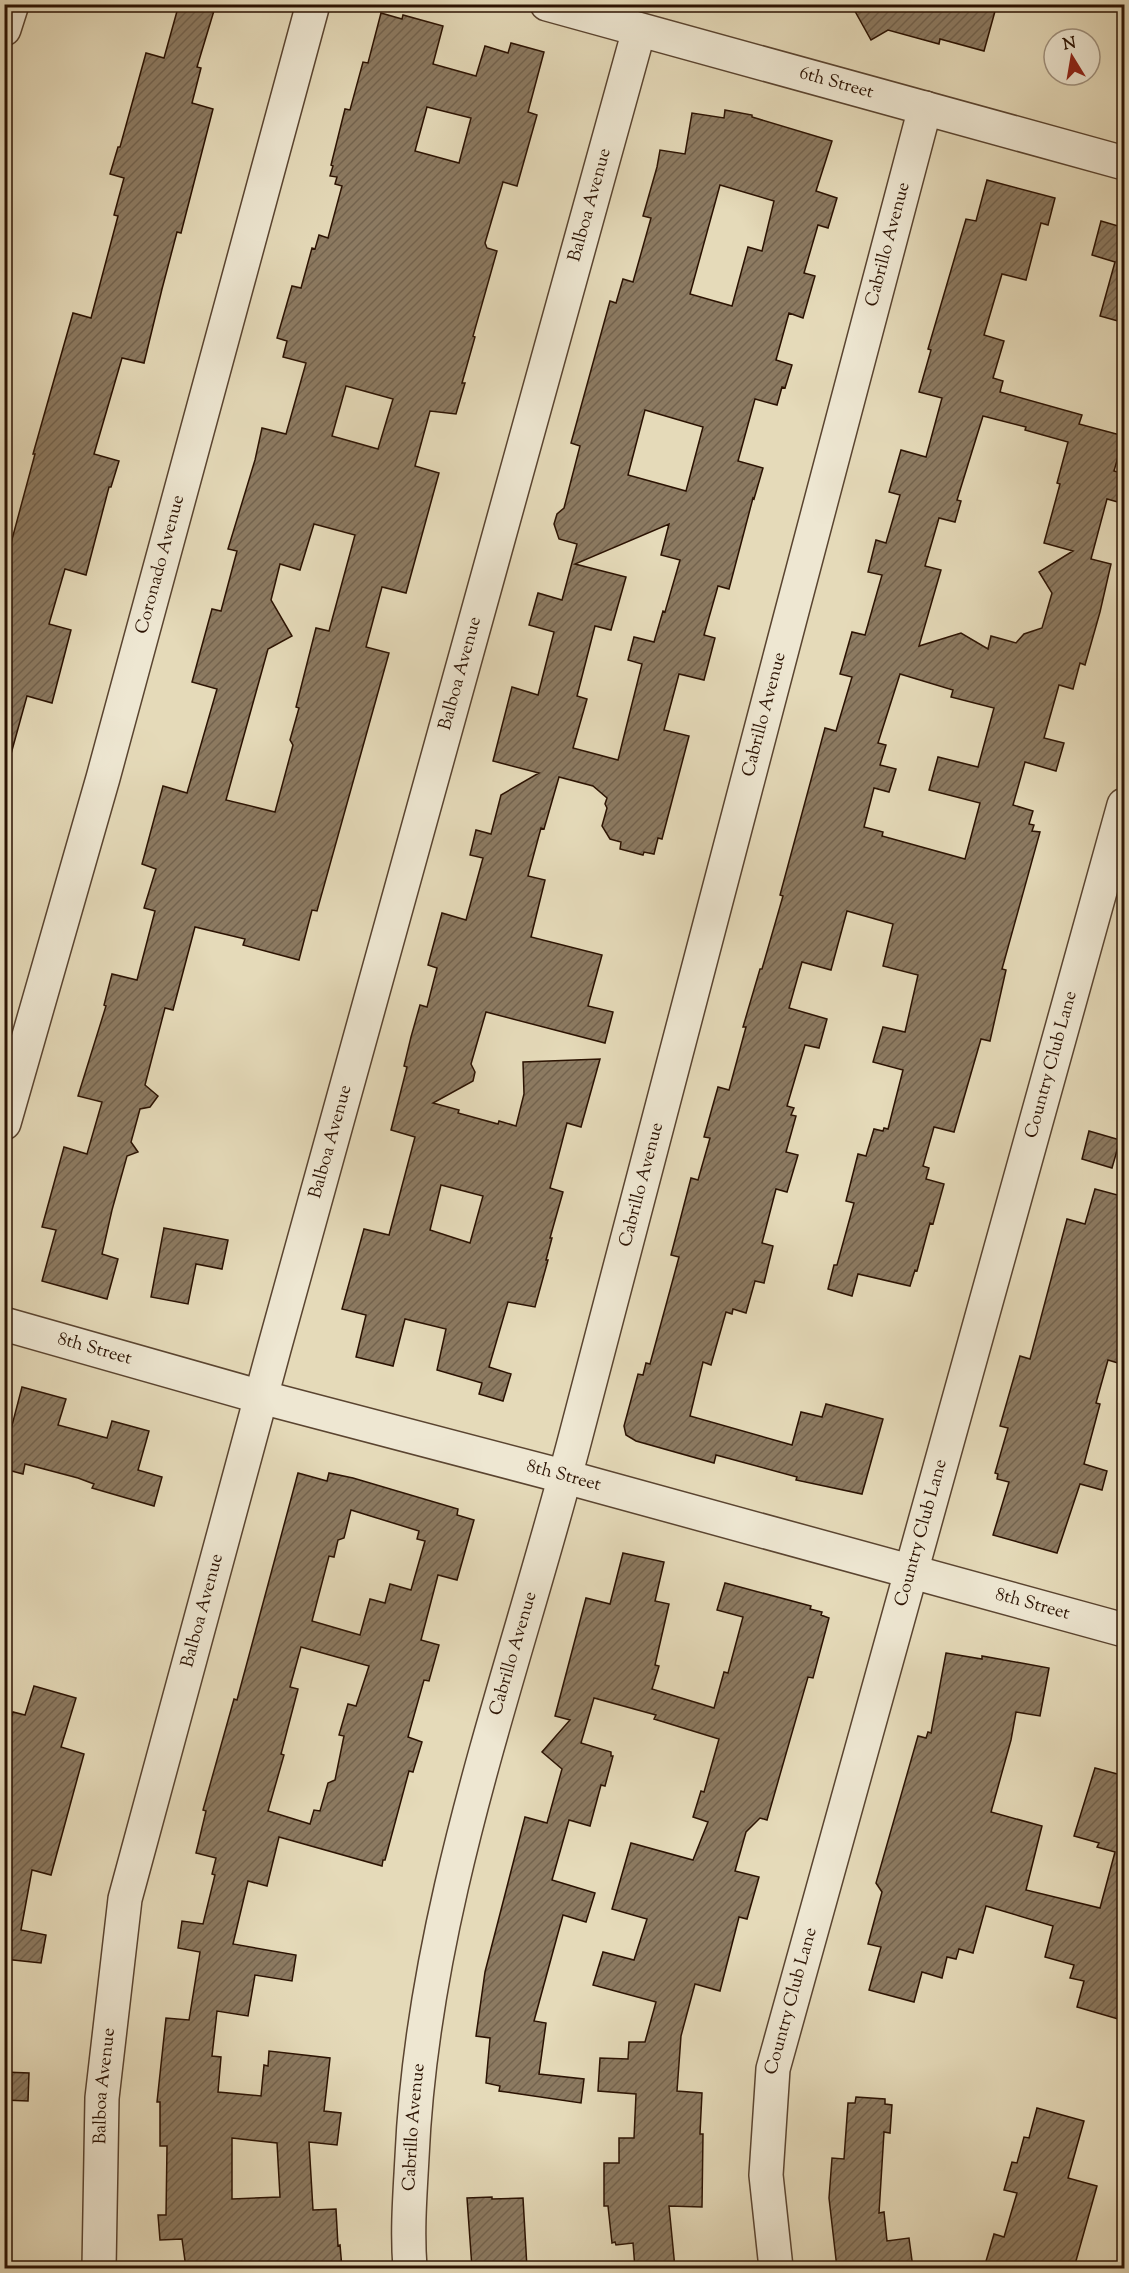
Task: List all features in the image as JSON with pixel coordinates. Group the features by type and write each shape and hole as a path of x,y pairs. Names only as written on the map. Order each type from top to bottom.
{"street":[{"path":"4,29 12,4"},
{"name":"Coronado Avenue","path":"4,1123 103,778 313,4"},
{"name":"6th Street","path":"547,4 1125,163"},
{"name":"Balboa Avenue","path":"99,2268 102,2098 125,1899 261,1397 639,30"},
{"name":"Cabrillo Avenue","path":"410,2268 408,2242 413,2121 426,2006 466,1820 566,1476 925,108"},
{"name":"Country Club Lane","path":"776,2268 766,2175 773,2069 1125,805"},
{"name":"8th Street","path":"4,1324 261,1397 566,1476 1125,1630"}],"building":[{"path":"179,4 216,4 197,67 201,68 192,103 213,109 181,233 177,232 144,363 122,358 94,454 119,461 111,487 109,487 86,575 65,569 49,624 71,630 52,703 27,696 11,754 4,754 4,569 35,454 33,454 73,313 91,318 118,216 114,215 124,178 110,174 118,147 120,147 146,53 164,58"},
{"path":"851,4 997,4 984,51 940,39 939,44 888,30 871,40"},
{"path":"381,13 402,19 403,15 443,26 433,64 476,76 485,46 508,53 511,43 544,52 528,112 537,115 517,186 503,182 485,243 487,248 497,251 473,336 475,337 462,383 465,383 456,414 430,411 415,466 439,473 406,593 382,587 366,647 389,653 317,911 312,910 299,960 243,945 245,939 195,927 173,1010 165,1008 145,1085 158,1096 150,1107 140,1109 131,1142 138,1152 127,1156 112,1210 102,1254 118,1259 107,1299 42,1281 56,1230 42,1227 64,1147 87,1154 102,1102 78,1096 106,1006 104,1005 112,974 137,980 155,911 144,908 156,869 142,864 163,786 187,793 217,689 192,682 212,609 221,611 237,551 228,549 255,460 262,428 286,434 306,363 283,357 287,341 277,338 292,286 301,288 312,248 315,249 319,235 328,238 342,186 335,184 337,177 330,176 333,166 331,165 345,109 350,110 363,62 368,63","holes":["427,107 471,118 459,163 415,151","346,386 393,399 378,449 332,436","314,524 355,535 329,631 316,628 296,707 299,708 290,740 293,745 275,812 226,800 268,649 292,636 271,600 280,564 300,570"]},
{"path":"725,110 752,115 752,117 832,141 816,191 837,198 828,228 818,225 804,273 815,276 803,318 789,313 776,360 792,365 785,388 782,387 777,405 755,399 738,461 763,468 729,589 718,586 704,635 715,638 704,680 679,674 664,730 689,736 662,839 658,838 654,854 644,852 643,855 620,849 621,842 610,839 602,826 607,798 593,786 559,777 544,829 541,828 528,876 545,880 531,937 602,955 588,1006 613,1012 605,1043 486,1012 471,1064 475,1072 473,1081 433,1103 459,1110 458,1113 498,1124 499,1121 516,1126 524,1094 523,1062 600,1059 581,1127 567,1123 550,1188 563,1192 535,1307 508,1302 489,1367 511,1374 503,1401 479,1394 482,1383 437,1370 446,1329 405,1319 393,1366 356,1357 366,1315 342,1309 364,1229 389,1235 415,1137 391,1130 407,1067 404,1066 420,1005 427,1007 437,968 428,965 442,913 466,920 483,858 470,855 476,830 491,834 501,795 539,773 493,761 512,687 538,695 554,632 529,625 538,593 562,600 577,544 559,539 554,524 557,514 564,508 580,446 571,443 610,301 616,303 623,279 633,282 651,218 643,216 660,150 685,154 692,113 724,118","holes":["720,185 774,201 762,251 748,247 732,306 690,294","645,410 703,427 686,491 628,475","669,524 661,555 680,560 654,642 634,637 628,660 642,664 618,760 573,748 587,699 577,696 595,626 611,630 626,577 575,564","441,1185 483,1196 470,1243 430,1230"]},
{"path":"987,180 1055,198 1048,225 1041,223 1026,280 1002,274 984,335 1004,341 993,378 1003,381 1000,392 1082,415 1079,424 1124,436 1114,471 1125,474 1125,504 1107,499 1091,559 1111,564 1100,612 1085,665 1080,663 1073,689 1059,685 1044,738 1064,743 1056,771 1025,762 1013,805 1033,811 1029,824 1034,825 1032,831 1040,832 1002,969 1006,970 990,1041 981,1039 954,1132 934,1127 923,1166 929,1168 926,1179 944,1184 933,1224 930,1223 917,1271 915,1270 910,1286 858,1274 852,1296 828,1289 854,1203 846,1201 858,1154 866,1156 874,1129 883,1131 884,1128 888,1129 903,1070 873,1062 883,1027 905,1032 918,975 883,966 893,924 847,911 831,970 802,962 789,1008 827,1019 819,1048 805,1045 787,1106 794,1108 791,1115 796,1116 786,1152 798,1155 787,1192 776,1189 762,1243 773,1246 764,1283 755,1281 746,1313 733,1309 732,1314 726,1312 711,1365 703,1362 690,1416 792,1445 801,1412 822,1417 826,1404 883,1419 862,1494 796,1480 797,1477 716,1455 714,1463 636,1441 626,1435 624,1426 638,1374 643,1375 646,1363 650,1364 679,1257 671,1255 691,1178 698,1180 710,1138 704,1137 718,1087 729,1090 746,1027 743,1027 783,896 780,895 825,728 836,731 852,677 840,674 852,632 865,635 882,575 868,572 876,540 886,543 900,495 889,492 901,450 926,457 942,398 919,392 931,350 928,349 966,219 976,221","holes":["983,416 1026,427 1025,430 1068,442 1057,483 1060,484 1044,543 1073,551 1039,572 1052,593 1042,628 1024,634 1016,643 991,636 988,649 961,633 919,646 941,570 925,566 939,518 955,522 961,501 957,500","900,674 953,690 951,697 994,708 978,767 938,757 929,790 980,803 965,859 882,836 883,832 864,827 874,788 889,792 896,769 880,765 886,745 878,743"]},
{"path":"1101,221 1125,228 1125,323 1100,316 1115,262 1092,255"},
{"path":"1089,1131 1120,1140 1112,1168 1082,1159"},
{"path":"1095,1189 1125,1197 1125,1353 1121,1352 1118,1363 1108,1360 1096,1403 1100,1404 1084,1464 1107,1471 1102,1490 1080,1484 1057,1553 993,1535 1009,1482 997,1479 998,1474 995,1473 1008,1428 1000,1426 1020,1356 1030,1359 1067,1219 1085,1224"},
{"path":"164,1228 228,1240 222,1269 196,1264 188,1304 151,1297"},
{"path":"22,1387 66,1399 58,1425 107,1438 112,1421 149,1431 138,1470 162,1477 154,1506 92,1488 94,1484 78,1478 25,1464 23,1474 4,1469 4,1436 9,1437"},
{"path":"298,1473 327,1481 329,1473 353,1478 458,1509 457,1515 474,1520 457,1580 438,1575 421,1640 439,1645 429,1681 424,1680 408,1737 422,1742 413,1772 409,1771 382,1866 279,1837 267,1886 248,1881 233,1944 296,1955 292,1981 255,1975 248,2016 217,2011 212,2056 221,2057 218,2092 261,2096 264,2065 268,2066 269,2051 330,2058 324,2111 341,2113 337,2145 309,2142 313,2210 336,2209 342,2268 186,2268 182,2239 160,2240 158,2215 166,2215 167,2146 160,2146 160,2102 157,2102 166,2018 189,2020 200,1952 178,1948 182,1921 203,1924 215,1875 212,1874 216,1858 196,1853 206,1811 203,1810 234,1699 237,1700","holes":["351,1510 419,1531 417,1539 425,1541 411,1590 390,1584 385,1603 370,1599 360,1635 312,1621 329,1556 334,1557 338,1540 344,1538","301,1647 369,1666 356,1706 348,1704 339,1735 344,1736 335,1780 328,1783 320,1811 314,1810 310,1824 268,1811 284,1755 281,1754 298,1689 290,1687","232,2138 277,2143 280,2197 232,2199"]},
{"path":"623,1553 664,1562 655,1601 669,1604 655,1665 659,1666 652,1689 714,1708 724,1672 728,1673 743,1617 717,1610 725,1583 811,1606 810,1609 822,1612 821,1615 829,1618 813,1678 808,1677 767,1820 760,1818 746,1832 735,1871 759,1877 747,1919 739,1917 720,1991 695,1984 681,2036 677,2091 702,2093 700,2134 703,2134 702,2207 669,2206 675,2268 635,2268 633,2243 616,2245 615,2242 612,2243 608,2206 604,2206 604,2163 619,2163 619,2138 634,2138 636,2094 598,2091 600,2058 628,2059 629,2042 645,2042 656,2002 593,1985 603,1952 634,1960 647,1919 612,1909 631,1843 693,1860 708,1822 693,1817 701,1791 704,1792 719,1739 654,1719 656,1715 594,1698 581,1743 611,1752 613,1756 605,1786 601,1785 590,1826 569,1820 552,1880 595,1893 586,1922 563,1915 534,2021 546,2023 539,2074 584,2079 581,2103 499,2091 500,2086 486,2083 490,2038 476,2036 485,1972 525,1817 547,1823 562,1769 542,1752 570,1720 555,1716 586,1598 610,1604"},
{"path":"946,1653 982,1659 982,1656 1049,1668 1040,1716 1016,1712 1011,1740 991,1812 1042,1826 1026,1890 1100,1908 1115,1852 1097,1847 1099,1843 1074,1836 1095,1768 1125,1776 1125,2021 1077,2007 1084,1981 1070,1978 1074,1965 1045,1957 1053,1926 986,1906 973,1953 959,1949 956,1959 947,1957 942,1978 922,1972 914,2002 869,1990 881,1947 868,1944 882,1892 876,1883 918,1736 926,1738 928,1732 931,1733"},
{"path":"34,1686 76,1698 61,1747 84,1754 51,1875 32,1870 21,1930 46,1935 41,1963 4,1959 4,1739 13,1712 25,1715"},
{"path":"4,2072 29,2073 28,2101 4,2100"},
{"path":"856,2097 885,2099 885,2104 892,2105 890,2133 884,2132 879,2213 884,2212 887,2241 909,2238 913,2268 837,2268 829,2198 832,2158 844,2159 848,2103 855,2103"},
{"path":"1037,2108 1084,2121 1068,2178 1097,2186 1074,2268 984,2268 994,2234 1004,2237 1017,2193 1004,2190 1012,2162 1017,2163 1024,2137 1029,2138"},
{"path":"492,2197 492,2199 523,2198 527,2268 472,2268 467,2198"}]}
